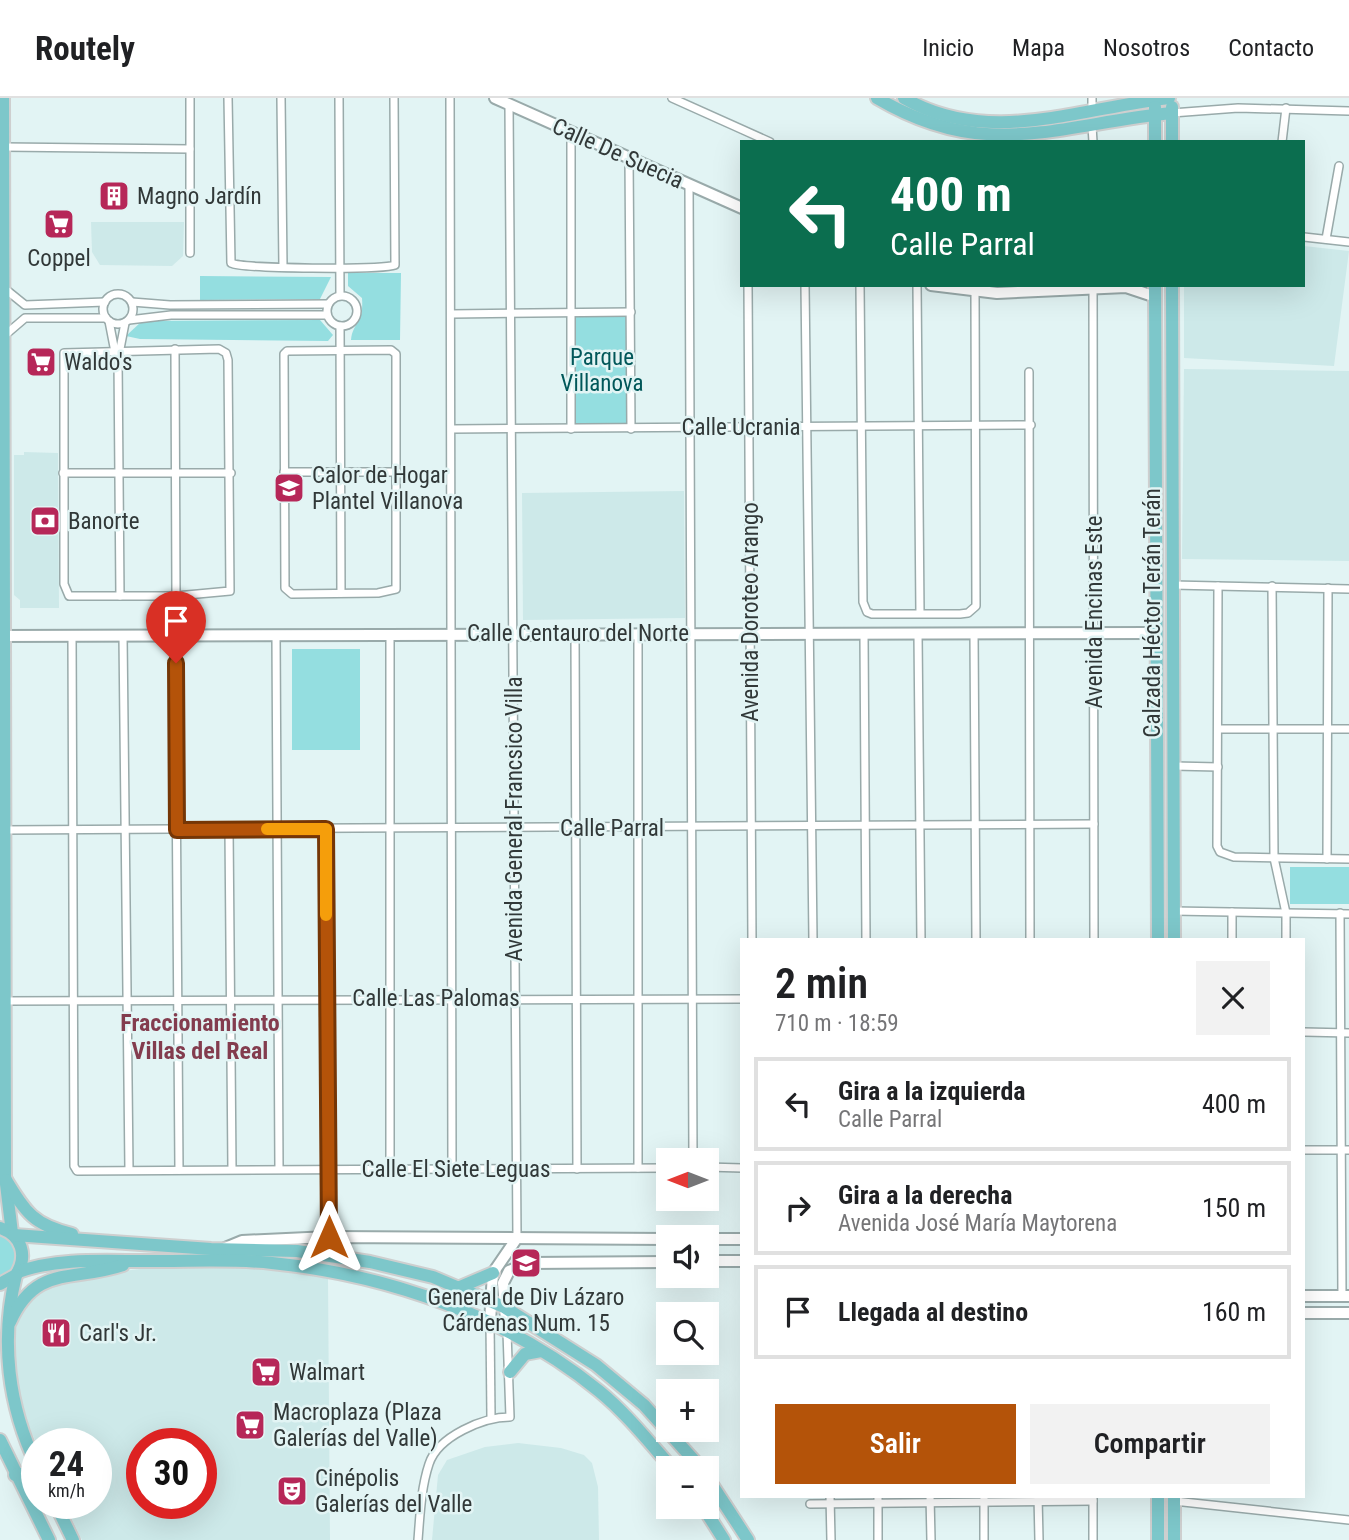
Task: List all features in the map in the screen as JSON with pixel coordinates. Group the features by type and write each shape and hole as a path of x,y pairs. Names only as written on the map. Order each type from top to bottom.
{"main road":[{"path":"3,98 2,915 5,1176 9,1232 23,1256 9,1296 4,1336 12,1400 23,1428"},
{"path":"877,98 925,122 992,136 1026,136 1172,113"},
{"path":"904,98 944,116 993,124 1092,104 1171,98 1172,140"},
{"path":"1155,99 1155,140"},
{"name":"Calzada Héctor Terán Terán","path":"1171,287 1174,938"},
{"name":"Calzada Héctor Terán Terán","path":"1156,291 1158,938"},
{"path":"1156,491 1161,506 1163,572 1173,585"},
{"path":"1156,633 1163,640 1168,655 1169,697 1173,716"},
{"path":"5,1176 24,1209 40,1224 100,1241"},
{"path":"9,1232 100,1241 329,1255 420,1274 460,1287 504,1307 621,1385 663,1424 691,1456"},
{"path":"180,1261 183,1253 217,1249"},
{"path":"0,1284 17,1274 61,1262 269,1262 316,1268 429,1297 490,1322 541,1351 600,1392 661,1456"},
{"path":"4,1336 18,1305 39,1285 55,1278 107,1271 134,1262"},
{"path":"460,1287 493,1273"},
{"path":"510,1372 519,1359 541,1351"},
{"path":"0,1440 49,1540"},
{"path":"15,1475 21,1474"},
{"path":"719,1493 748,1540"},
{"path":"1158,1498 1158,1540"},
{"path":"1174,1499 1174,1540"},
{"path":"63,1519 73,1540"},
{"path":"711,1519 724,1540"}],"street":[{"path":"190,98 190,253"},
{"path":"228,98 229,255 234,265 283,267 391,267 396,260 394,98"},
{"path":"281,98 283,267"},
{"path":"340,98 341,295"},
{"path":"450,98 452,1169"},
{"name":"Calle De Suecia","path":"495,98 740,207"},
{"path":"672,98 766,140"},
{"name":"Avenida General Francsico Villa","path":"509,105 514,1169 517,1238"},
{"path":"1172,113 1208,109 1286,108 1349,111"},
{"path":"1282,140 1286,108"},
{"path":"1092,126 1093,140"},
{"path":"571,132 571,429"},
{"path":"3,147 190,149"},
{"path":"629,156 631,429"},
{"path":"1326,239 1339,166"},
{"path":"689,184 693,1148"},
{"path":"1305,237 1349,242"},
{"path":"3,287 25,305 105,302 118,294 132,302 328,304 341,295"},
{"name":"Avenida Doroteo Arango","path":"748,287 752,938"},
{"path":"805,287 813,938"},
{"path":"860,287 864,608 872,614 960,614 968,613 976,606 975,292"},
{"path":"917,287 920,613"},
{"path":"944,287 975,292 1070,287"},
{"name":"Avenida Encinas Este","path":"1089,287 1094,632 1094,938"},
{"path":"1133,287 1156,291"},
{"path":"328,304 327,315 331,323 340,326 354,321 357,310 352,299 341,295"},
{"path":"105,302 118,350"},
{"path":"120,596 118,350 127,321 133,313 132,302"},
{"path":"221,305 221,315"},
{"path":"452,314 631,312"},
{"path":"3,336 25,318 127,321 147,316 327,315"},
{"path":"340,326 341,593"},
{"path":"175,349 176,596"},
{"path":"175,349 219,349 226,353 228,360 230,591 176,596 69,596 64,584 64,353 175,349"},
{"path":"391,350 396,354 397,584 396,589 387,593 292,594 285,588 283,358 287,351 340,351 391,350"},
{"path":"1029,372 1030,938"},
{"name":"Calle Ucrania","path":"452,429 1031,425"},
{"path":"284,472 397,472"},
{"path":"62,473 231,473"},
{"path":"1173,585 1349,589"},
{"path":"1218,586 1217,846 1227,856 1349,859"},
{"path":"1272,586 1274,858 1286,913 1286,938"},
{"path":"1327,859 1328,588"},
{"path":"390,633 390,1168"},
{"path":"575,633 577,1169"},
{"path":"638,633 638,1168"},
{"name":"Calle Centauro del Norte","path":"2,636 1156,633"},
{"path":"918,634 921,938"},
{"path":"974,634 976,938"},
{"path":"275,635 279,1169"},
{"path":"864,635 866,938"},
{"path":"72,636 74,1000"},
{"path":"123,636 129,1170"},
{"path":"175,636 179,1170"},
{"path":"1219,729 1349,729"},
{"path":"1174,765 1218,767"},
{"name":"Calle Parral","path":"4,830 1094,824"},
{"path":"229,829 232,1169"},
{"path":"326,829 329,1237"},
{"path":"1174,911 1345,913 1346,1296 1305,1296"},
{"path":"1232,912 1232,938"},
{"name":"Calle Las Palomas","path":"5,1001 740,999"},
{"name":"Calle El Siete Leguas","path":"74,1000 76,1171 656,1167"},
{"path":"1305,1032 1345,1033"},
{"path":"1305,1150 1345,1150"},
{"path":"719,1167 740,1168"},
{"path":"217,1249 242,1241 329,1237 656,1239"},
{"path":"491,1417 489,1300 493,1273 517,1238"},
{"path":"719,1239 740,1240"},
{"path":"719,1261 740,1261"},
{"path":"418,1540 421,1506 430,1461 458,1434 491,1417 510,1417 510,1372 504,1307 505,1277 509,1271 523,1264 656,1262"},
{"path":"1305,1313 1349,1313"},
{"path":"984,1499 984,1540"},
{"path":"1038,1499 1039,1540"},
{"path":"810,1504 830,1500 1093,1499 1093,1540"},
{"path":"1174,1499 1349,1520"},
{"path":"830,1500 831,1540"},
{"path":"878,1500 878,1540"},
{"path":"930,1500 931,1540"}],"shaded area":[{"path":"91,222 184,222 183,256 172,266 100,265 92,252"},
{"path":"1305,246 1349,251 1334,366 1184,358 1184,287 1305,287"},
{"path":"1184,369 1349,371 1349,561 1182,559"},
{"path":"24,452 58,453 59,608 20,608 20,600 14,595 14,455 24,455"},
{"path":"684,491 685,618 523,620 522,493"},
{"path":"246,1266 305,1272 328,1279 330,1540 82,1540 72,1519 112,1519 112,1428 30,1428 24,1415 14,1364 14,1328 21,1306 35,1291 53,1284 159,1267"},
{"path":"518,1443 561,1448 584,1455 592,1463 598,1487 599,1540 432,1540 438,1475 447,1460 485,1447"}],"green space":[{"path":"348,273 401,273 400,340 351,340 360,318 362,298 348,286"},
{"path":"200,276 331,277 320,299 200,300"},
{"name":"Parque Villanova","path":"572,313 630,313 631,428 572,429"},
{"path":"320,320 333,335 328,341 140,339 126,336 142,321"},
{"path":"292,649 360,649 360,750 292,750"},
{"path":"1290,867 1349,867 1349,904 1290,904"},
{"path":"0,1234 12,1243 16,1256 14,1267 0,1278"}],"slow traffic":[{"path":"267,829 326,829 326,915"}],"place":[{"name":"Magno Jardín","path":"114,196"},
{"name":"Coppel","path":"59,224"},
{"name":"Waldo's","path":"41,362"},
{"name":"Calor de Hogar Plantel Villanova","path":"289,488"},
{"name":"Banorte","path":"45,521"},
{"name":"General de Div Lázaro Cárdenas Num. 15","path":"526,1263"},
{"name":"Carl's Jr.","path":"56,1333"},
{"name":"Walmart","path":"266,1372"},
{"name":"Macroplaza (Plaza Galerías del Valle)","path":"250,1425"},
{"name":"Cinépolis Galerías del Valle","path":"292,1491"}],"district":[{"name":"Fraccionamiento Villas del Real","path":"200,1037"}],"route":[{"path":"176,663 177,830 326,829 329,1237"}]}
